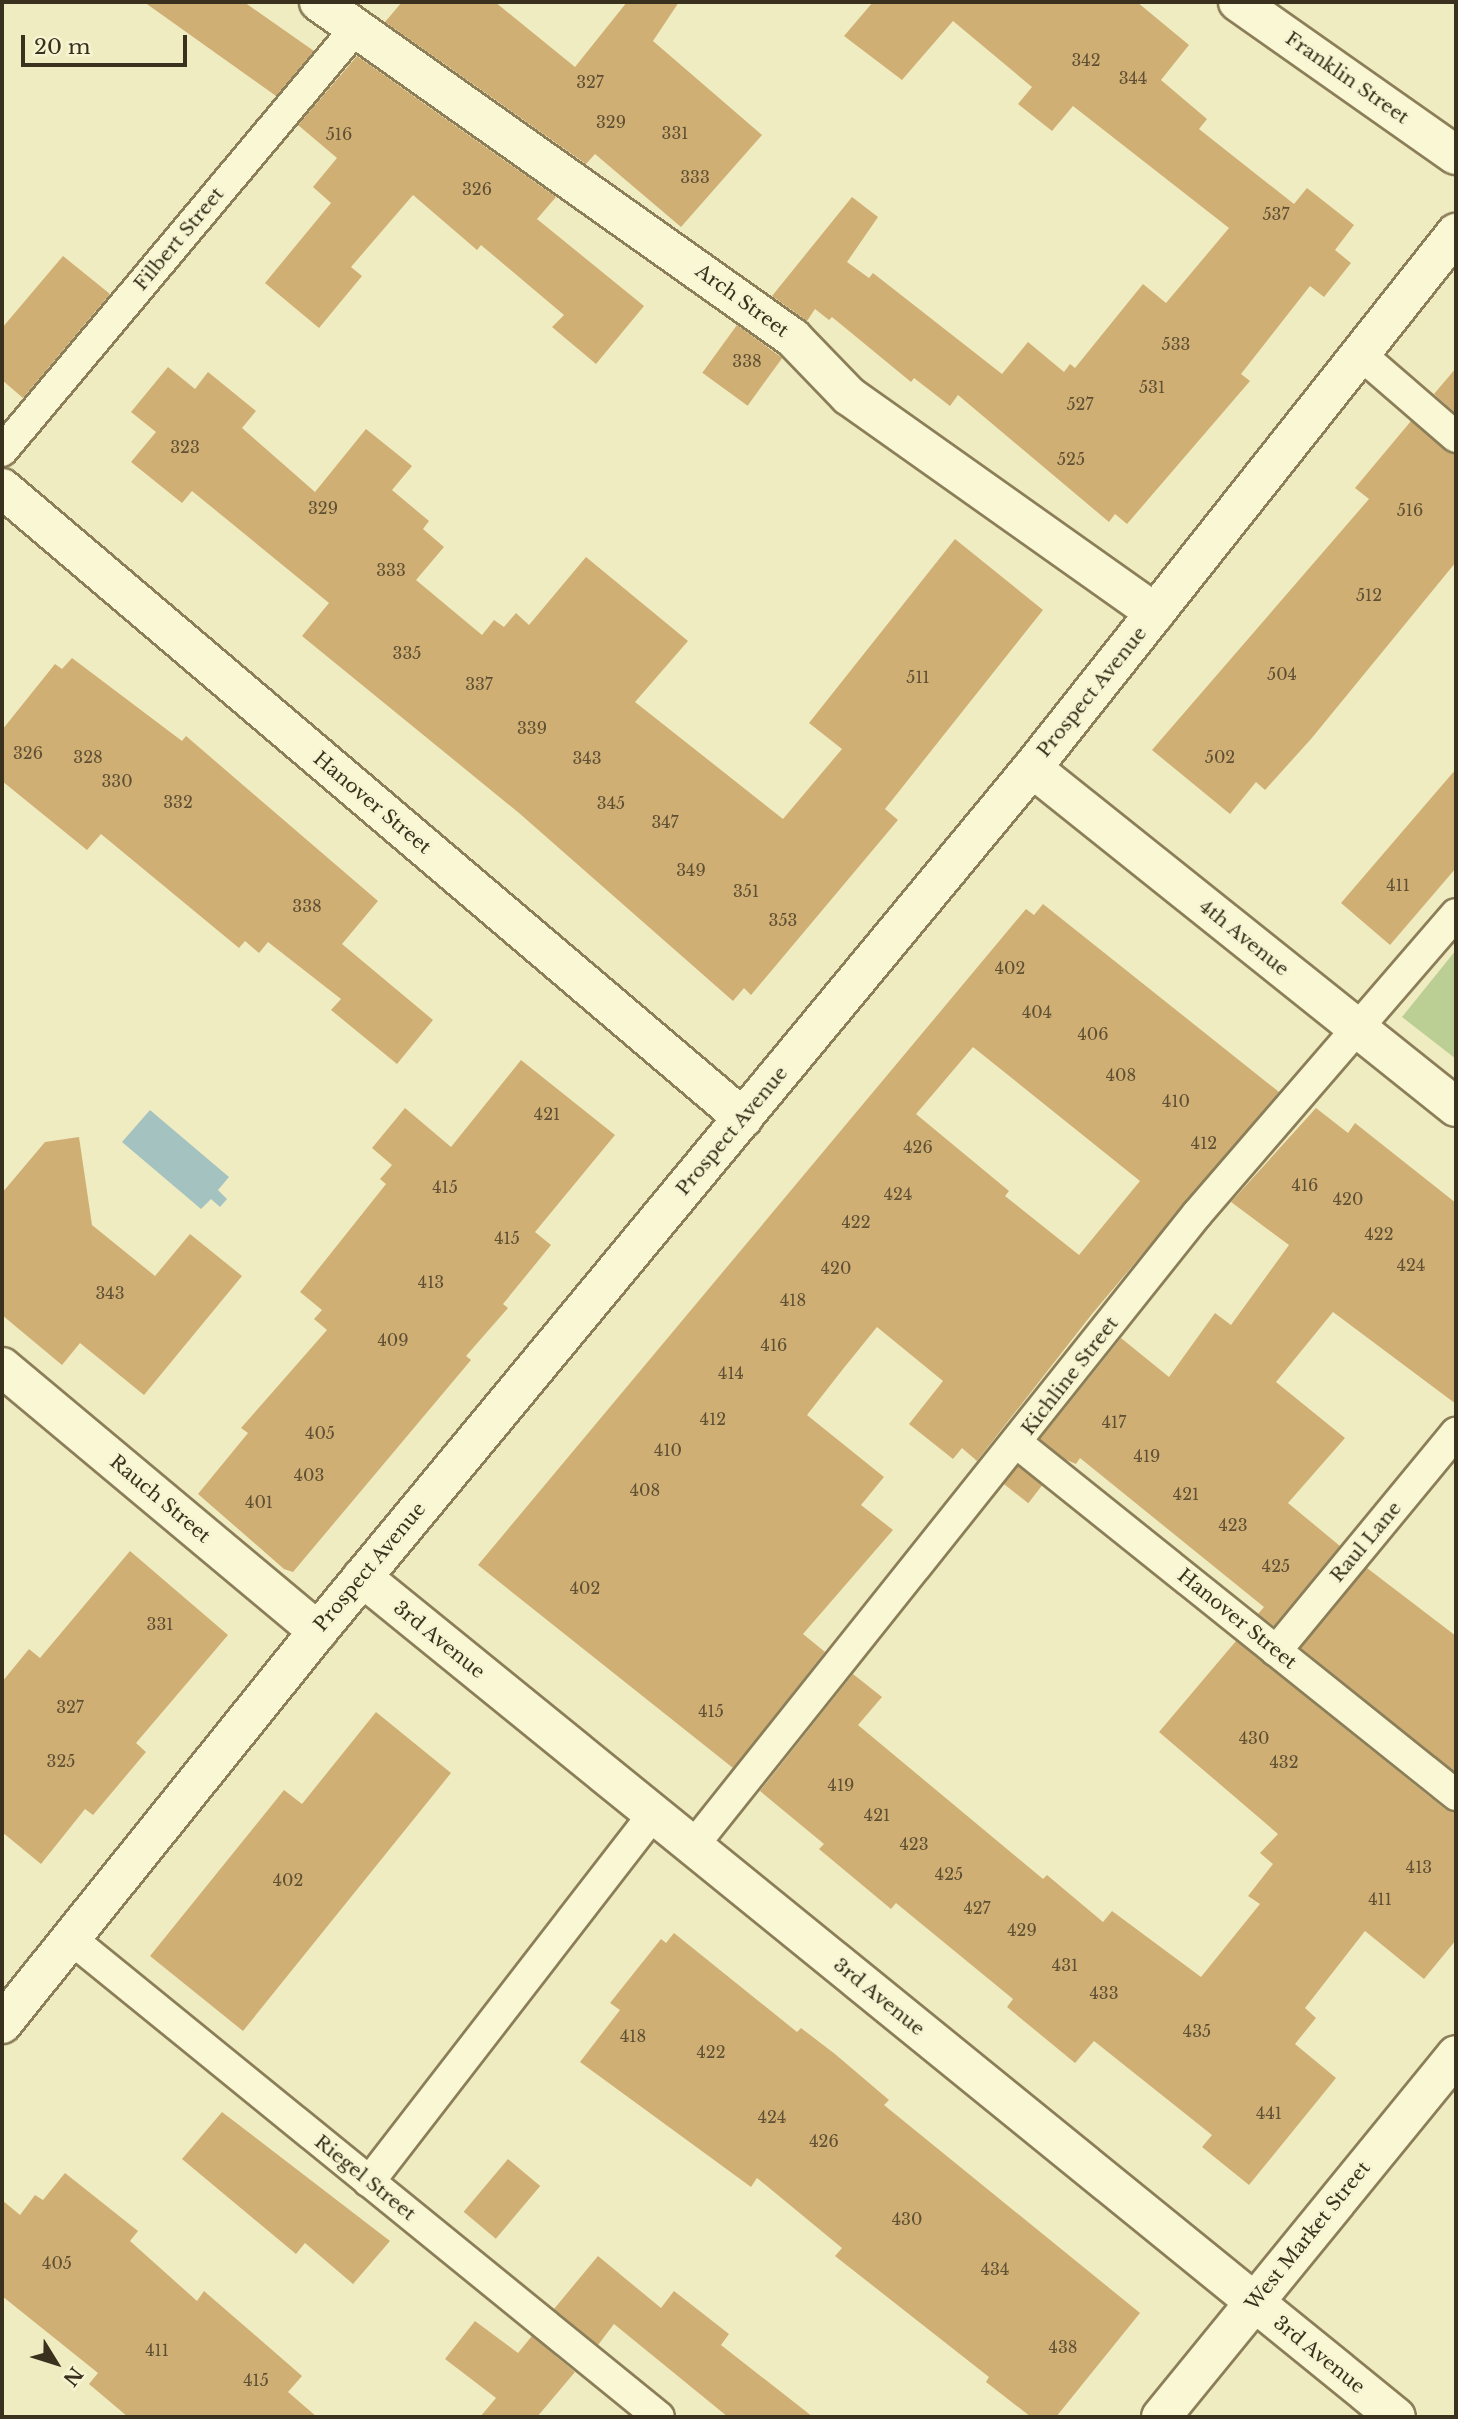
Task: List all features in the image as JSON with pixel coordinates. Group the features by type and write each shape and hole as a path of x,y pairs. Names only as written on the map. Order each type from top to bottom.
{"street":[{"name":"Arch Street","path":"319,2 793,338 849,396 1155,613"},
{"name":"Franklin Street","path":"1238,2 1456,155"},
{"name":"Prospect Avenue","path":"2,2024 362,1577 1032,768 1456,233"},
{"name":"Hanover Street","path":"2,488 743,1118"},
{"name":"4th Avenue","path":"1032,768 1456,1107"},
{"name":"Rauch Street","path":"2,1367 318,1631"},
{"name":"3rd Avenue","path":"362,1577 1396,2417"},
{"name":"West Market Street","path":"1161,2417 1456,2055"}],"lane":[{"name":"Filbert Street","path":"2,451 357,27"},
{"path":"1360,354 1456,436"},
{"name":"Kichline Street","path":"693,1846 1197,1214 1360,1031 1456,914"},
{"name":"Raul Lane","path":"1276,1651 1456,1433"},
{"name":"Hanover Street","path":"1017,1443 1456,1795"},
{"path":"369,2182 653,1814"},
{"name":"Riegel Street","path":"71,1938 659,2417"}],"green space":[{"path":"1456,950 1456,1059 1402,1017"}],"water":[{"path":"150,1110 229,1177 218,1190 227,1199 220,1207 211,1199 201,1209 122,1142"}],"building":[{"path":"144,2 244,2 314,51 276,96"},
{"path":"402,2 495,2 575,67 627,2 679,2 653,41 762,135 681,227 595,154 586,164 385,22"},
{"path":"873,2 1137,2 1189,45 1161,80 1207,119 1199,129 1294,204 1307,188 1354,225 1335,250 1351,263 1324,297 1310,286 1241,374 1250,381 1127,524 1115,514 1109,522 958,395 950,406 914,378 911,382 832,317 829,320 815,309 807,321 772,296 852,197 878,217 847,262 869,278 873,273 1002,374 1028,342 1064,372 1070,364 1075,368 1143,284 1166,303 1229,228 1073,106 1052,131 1018,104 1032,87 953,21 902,80 844,36"},
{"path":"357,56 556,197 537,219 644,306 596,364 552,327 564,315 481,245 477,250 413,195 351,267 362,276 319,328 265,283 331,203 313,187 337,158 298,125"},
{"path":"63,256 110,294 23,398 2,380 2,328"},
{"path":"737,325 782,358 748,406 702,373"},
{"path":"168,367 195,389 208,372 256,411 242,428 315,492 366,429 412,466 392,490 429,521 423,529 444,547 416,580 482,635 494,620 504,627 516,613 529,625 586,557 688,641 635,702 783,819 842,749 809,723 955,539 1043,610 885,809 898,820 751,995 744,988 733,1001 519,813 302,636 329,603 192,491 182,503 131,462 156,432 131,412"},
{"path":"1456,368 1456,414 1434,394"},
{"path":"1411,421 1445,450 1456,454 1456,562 1311,739 1265,790 1256,782 1230,814 1152,750 1369,499 1355,488"},
{"path":"72,658 182,741 186,736 378,901 342,944 433,1020 397,1064 331,1010 341,999 268,942 259,953 245,941 239,948 101,834 87,850 2,781 2,730 55,664 62,669"},
{"path":"1456,769 1456,868 1390,945 1341,903"},
{"path":"1043,904 1279,1092 1092,1314 977,1461 962,1448 953,1459 909,1424 943,1381 877,1327 843,1369 807,1415 884,1477 861,1505 893,1530 803,1634 825,1652 733,1768 478,1565 1026,909 1034,915","holes":["973,1047 1140,1181 1079,1255 1005,1196 1009,1191 916,1114"]},
{"path":"521,1060 615,1135 535,1232 551,1245 503,1304 508,1308 466,1356 471,1360 293,1572 284,1569 198,1494 248,1433 241,1428 327,1330 314,1319 322,1310 300,1292 386,1184 380,1179 392,1165 372,1148 405,1108 451,1147"},
{"path":"1316,1108 1348,1133 1355,1123 1456,1203 1456,1404 1333,1312 1276,1382 1345,1438 1288,1503 1340,1546 1274,1626 1258,1614 1264,1607 1080,1458 1076,1464 1064,1459 1040,1439 1121,1338 1169,1377 1215,1313 1231,1325 1289,1245 1231,1202"},
{"path":"79,1137 92,1225 155,1276 190,1234 242,1276 144,1395 80,1343 62,1365 2,1315 2,1193 45,1142"},
{"path":"1018,1466 1042,1485 1028,1503 1004,1484"},
{"path":"130,1551 228,1635 136,1743 146,1752 93,1815 85,1809 41,1864 2,1832 2,1682 29,1649 40,1658"},
{"path":"1367,1568 1456,1636 1456,1773 1301,1648"},
{"path":"1236,1641 1445,1809 1456,1812 1456,1940 1424,1979 1365,1931 1305,2008 1316,2018 1295,2044 1336,2078 1249,2185 1202,2147 1212,2135 1094,2041 1075,2063 1007,2007 1013,1999 896,1903 891,1909 819,1849 824,1844 760,1791 853,1674 882,1697 858,1725 1043,1879 1047,1875 1103,1922 1112,1911 1201,1977 1260,1904 1248,1896 1273,1864 1260,1853 1278,1834 1159,1732"},
{"path":"376,1712 451,1773 243,2031 150,1956 284,1790 302,1804"},
{"path":"674,1933 797,2032 801,2028 835,2054 889,2100 884,2105 1140,2313 1056,2417 1031,2417 986,2382 989,2377 835,2256 842,2248 757,2178 751,2187 580,2062 620,2010 610,2003 661,1939 666,1943"},
{"path":"222,2112 390,2241 353,2284 305,2243 296,2254 182,2159"},
{"path":"508,2159 540,2186 496,2239 464,2212"},
{"path":"65,2173 138,2231 130,2241 197,2301 204,2291 302,2376 288,2392 317,2417 128,2417 89,2384 98,2373 2,2296 2,2200 20,2215 35,2195 43,2200"},
{"path":"598,2256 661,2308 674,2291 729,2334 721,2345 813,2417 728,2417 614,2324 598,2345 554,2309"},
{"path":"475,2321 518,2353 532,2336 575,2372 537,2417 480,2417 496,2398 445,2359"}]}
